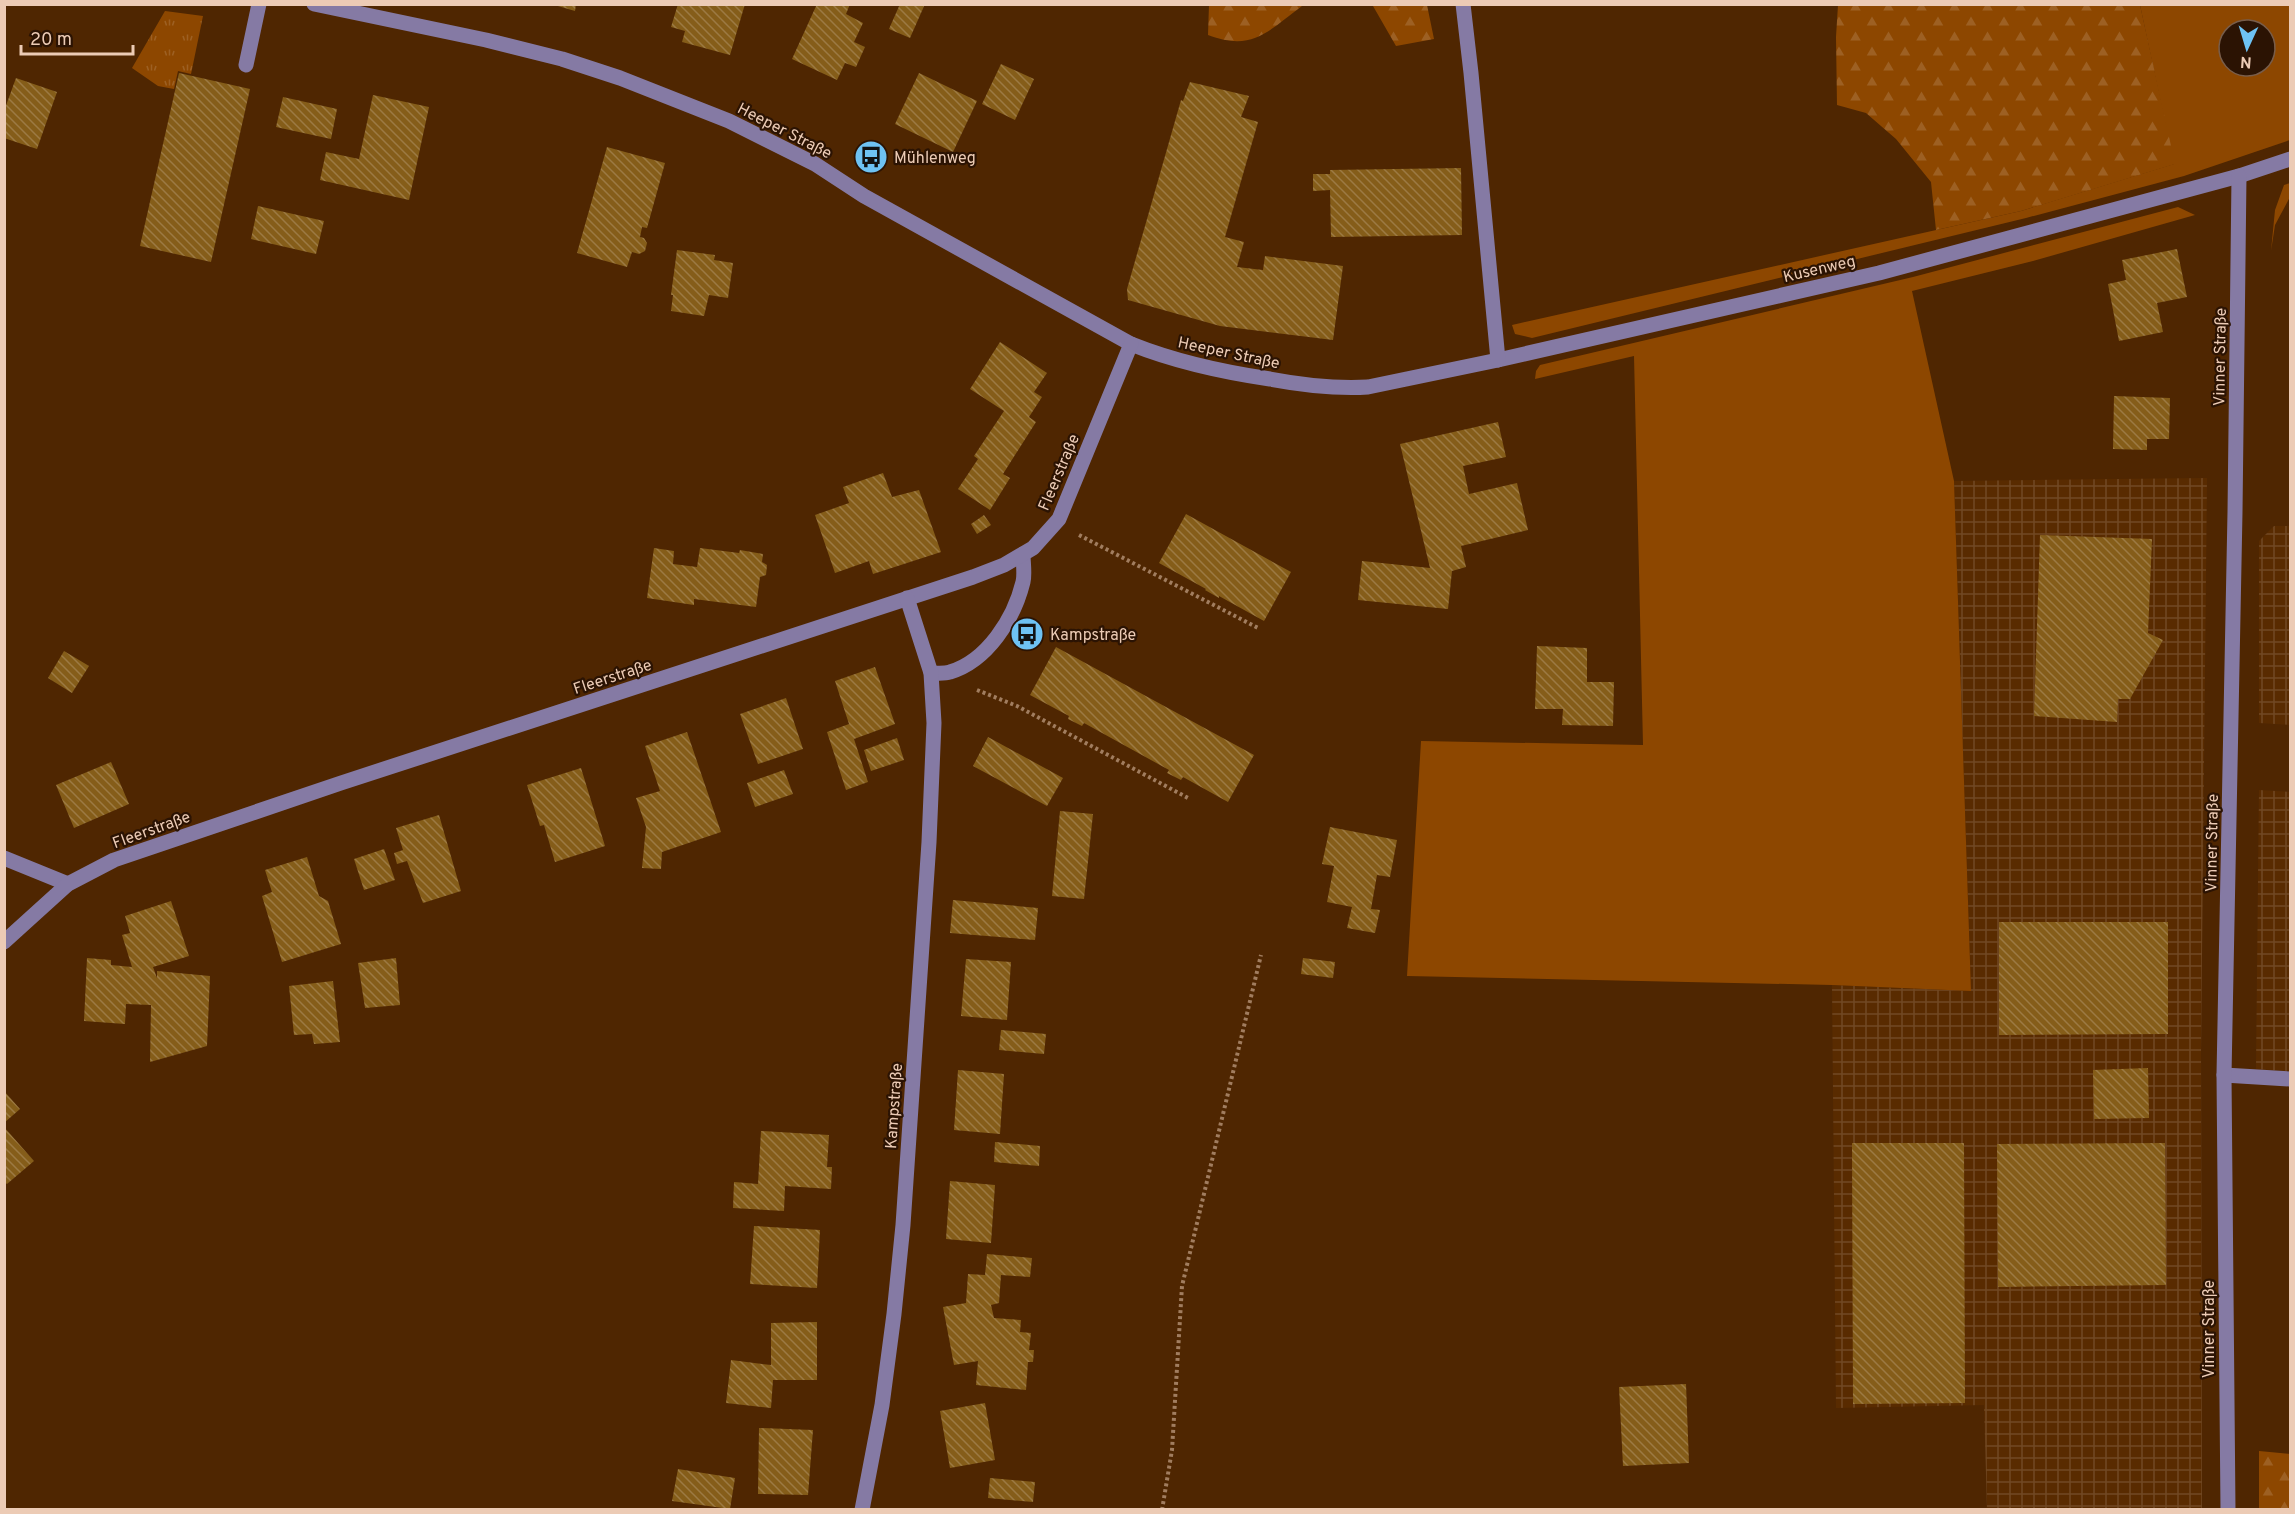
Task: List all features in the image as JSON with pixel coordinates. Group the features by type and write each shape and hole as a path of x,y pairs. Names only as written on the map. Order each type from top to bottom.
{"street":[{"path":"246,65 259,4"},
{"name":"Heeper Straße","path":"314,4 486,40 562,59 621,78 729,121 815,164 864,196 1131,344 1161,356 1202,367 1300,384 1350,388"},
{"path":"1463,4 1498,360"},
{"name":"Kusenweg","path":"1350,388 1368,387 1498,360 1879,273 2239,176 2290,159"},
{"name":"Vinner Straße","path":"2228,1509 2224,1075 2239,176"},
{"name":"Fleerstraße","path":"4,942 68,884 114,860 1004,565 1033,548 1059,519 1131,344"},
{"path":"931,673 948,673 969,663 992,645 1024,580 1023,554"},
{"name":"Kampstraße","path":"862,1509 882,1405 903,1224 929,842 934,723 931,673 907,598"},
{"path":"4,858 68,884"},
{"path":"2224,1075 2290,1079"}],"path":[{"path":"1059,519 1068,530 1260,629"},
{"path":"974,689 1017,706 1188,798"},
{"path":"1162,1509 1172,1450 1182,1286 1261,955"}],"shaded area":[{"path":"2207,478 2201,1052 2202,1509 1987,1509 1984,1405 1836,1408 1832,985 1971,991 1954,481"},
{"path":"2274,526 2290,526 2290,725 2259,723 2259,541"},
{"path":"2259,790 2290,792 2290,1071 2256,1069"}],"green space":[{"path":"1209,4 1310,5 1302,6 1259,36 1237,41 1208,35"},
{"path":"1360,5 1427,5 1434,39 1396,46 1373,6"},
{"path":"1838,5 2140,5 2175,164 2021,211 1936,230 1931,182 1896,139 1866,113 1837,105"},
{"path":"2140,5 2290,5 2290,140 2184,176 2026,218 1532,338 1515,334 1512,325 2021,211 2174,164"},
{"path":"165,11 203,16 191,74 178,71 174,89 158,86 132,68"},
{"path":"2290,183 2290,197 2275,225 2271,251 2275,210 2284,185"},
{"path":"2178,207 2195,215 2033,261 1912,291 1954,481 1971,991 1832,985 1407,976 1421,741 1643,745 1634,356 1535,379 1540,365 1913,277"},
{"path":"2259,1451 2290,1454 2290,1509 2259,1509"}],"building":[{"path":"551,4 576,4 575,11"},
{"path":"678,4 745,4 730,55 682,42 685,31 671,27"},
{"path":"817,4 850,4 846,14 863,23 854,42 865,47 856,67 845,63 837,80 792,59"},
{"path":"900,4 925,4 910,38 889,29"},
{"path":"1001,64 1034,79 1015,120 982,104"},
{"path":"179,73 250,89 211,262 140,246"},
{"path":"919,73 977,101 953,152 895,124"},
{"path":"16,78 57,92 37,149 4,138 4,111"},
{"path":"1190,82 1249,96 1241,117 1258,122 1225,237 1244,242 1237,267 1263,270 1265,256 1343,266 1333,340 1220,326 1128,300 1127,289 1181,100 1183,101"},
{"path":"373,95 429,107 409,200 320,180 326,152 359,159"},
{"path":"283,97 337,109 331,139 276,127"},
{"path":"607,147 665,163 647,228 642,227 640,237 644,238 647,243 645,251 639,254 632,252 627,267 577,253"},
{"path":"1461,168 1462,235 1331,237 1330,190 1313,191 1313,174 1330,174 1330,170"},
{"path":"258,206 324,221 316,254 251,239"},
{"path":"2177,249 2187,297 2157,303 2163,332 2119,341 2108,284 2126,280 2122,260"},
{"path":"677,250 715,255 714,260 733,263 728,298 709,295 704,316 671,311"},
{"path":"1000,342 1047,373 1034,392 1042,397 1029,417 1036,422 1003,474 1010,478 990,510 958,489 978,459 974,456 1004,411 970,389"},
{"path":"2114,396 2170,398 2169,439 2147,439 2147,450 2113,449"},
{"path":"1498,422 1506,457 1463,466 1469,494 1517,483 1528,530 1461,546 1466,567 1452,571 1448,609 1358,600 1362,561 1430,568 1400,444"},
{"path":"883,473 892,497 919,490 941,552 873,574 869,561 835,573 815,515 849,503 843,487"},
{"path":"1186,514 1291,572 1264,621 1159,563"},
{"path":"984,515 991,525 977,534 971,524"},
{"path":"2040,535 2152,539 2148,633 2163,640 2130,699 2118,699 2117,722 2034,716"},
{"path":"654,548 674,551 673,564 697,567 700,548 739,553 740,550 763,554 762,562 767,565 766,575 760,577 756,607 694,599 694,605 647,598"},
{"path":"1537,646 1587,648 1587,682 1614,682 1613,726 1562,725 1563,709 1535,709"},
{"path":"1056,647 1254,755 1228,802 1183,777 1181,780 1167,773 1169,770 1084,723 1082,726 1068,719 1069,716 1030,695"},
{"path":"64,651 89,666 72,693 48,678"},
{"path":"875,667 895,724 854,739 868,782 846,790 827,732 849,724 835,681"},
{"path":"786,698 803,749 758,764 740,714"},
{"path":"687,732 721,832 662,852 661,869 642,868 646,827 636,798 660,791 645,746"},
{"path":"988,737 1063,778 1047,806 973,766"},
{"path":"897,738 904,760 871,771 864,750"},
{"path":"111,762 129,804 74,828 56,785"},
{"path":"581,768 605,846 555,862 544,825 540,826 527,785"},
{"path":"784,770 793,794 755,807 747,783"},
{"path":"1060,811 1093,814 1084,899 1052,896"},
{"path":"439,815 461,891 423,903 407,861 397,864 394,853 403,850 396,828"},
{"path":"1330,827 1397,840 1390,877 1377,875 1371,909 1380,910 1375,933 1347,928 1352,907 1327,902 1334,866 1322,864"},
{"path":"384,849 395,880 364,890 354,859"},
{"path":"307,857 319,896 328,901 341,944 282,962 262,896 272,892 265,870"},
{"path":"953,900 1038,908 1035,940 950,933"},
{"path":"171,901 189,956 153,967 157,978 157,971 210,976 207,1046 150,1062 151,1005 126,1004 125,1024 84,1021 87,958 111,960 111,965 132,967 122,935 130,933 125,916"},
{"path":"1999,922 2168,922 2168,1034 1999,1035"},
{"path":"396,958 400,1005 365,1008 358,963"},
{"path":"1303,958 1335,962 1333,978 1301,974"},
{"path":"966,959 1011,962 1007,1020 961,1016"},
{"path":"333,981 340,1042 314,1044 312,1034 294,1035 289,986"},
{"path":"1001,1030 1046,1034 1044,1054 999,1050"},
{"path":"2148,1068 2149,1118 2094,1119 2093,1070"},
{"path":"958,1070 1004,1074 1000,1134 954,1130"},
{"path":"4,1091 20,1109 4,1123"},
{"path":"4,1127 34,1161 7,1184 4,1182"},
{"path":"761,1131 829,1135 827,1167 832,1167 831,1189 785,1186 784,1211 733,1208 734,1182 758,1184"},
{"path":"995,1142 1040,1146 1039,1166 994,1162"},
{"path":"1852,1143 1964,1143 1965,1403 1853,1404"},
{"path":"2165,1143 2166,1285 1998,1287 1997,1144"},
{"path":"950,1181 995,1185 991,1243 946,1239"},
{"path":"754,1226 820,1230 817,1288 750,1284"},
{"path":"987,1254 1032,1258 1030,1277 1001,1275 999,1303 991,1305 994,1318 1021,1320 1020,1332 1031,1333 1029,1350 1034,1350 1033,1362 1028,1362 1026,1390 976,1385 978,1361 954,1365 943,1307 966,1303 968,1274 985,1275"},
{"path":"817,1322 817,1380 773,1380 771,1408 726,1403 731,1360 771,1365 771,1323"},
{"path":"1686,1384 1689,1463 1623,1466 1619,1387"},
{"path":"985,1403 995,1460 950,1468 940,1411"},
{"path":"759,1428 813,1430 808,1495 758,1494"},
{"path":"678,1469 735,1478 730,1509 672,1501"},
{"path":"990,1478 1035,1482 1033,1502 988,1498"}],"place":[{"name":"Mühlenweg","path":"871,157"},
{"name":"Kampstraße","path":"1027,634"}]}
